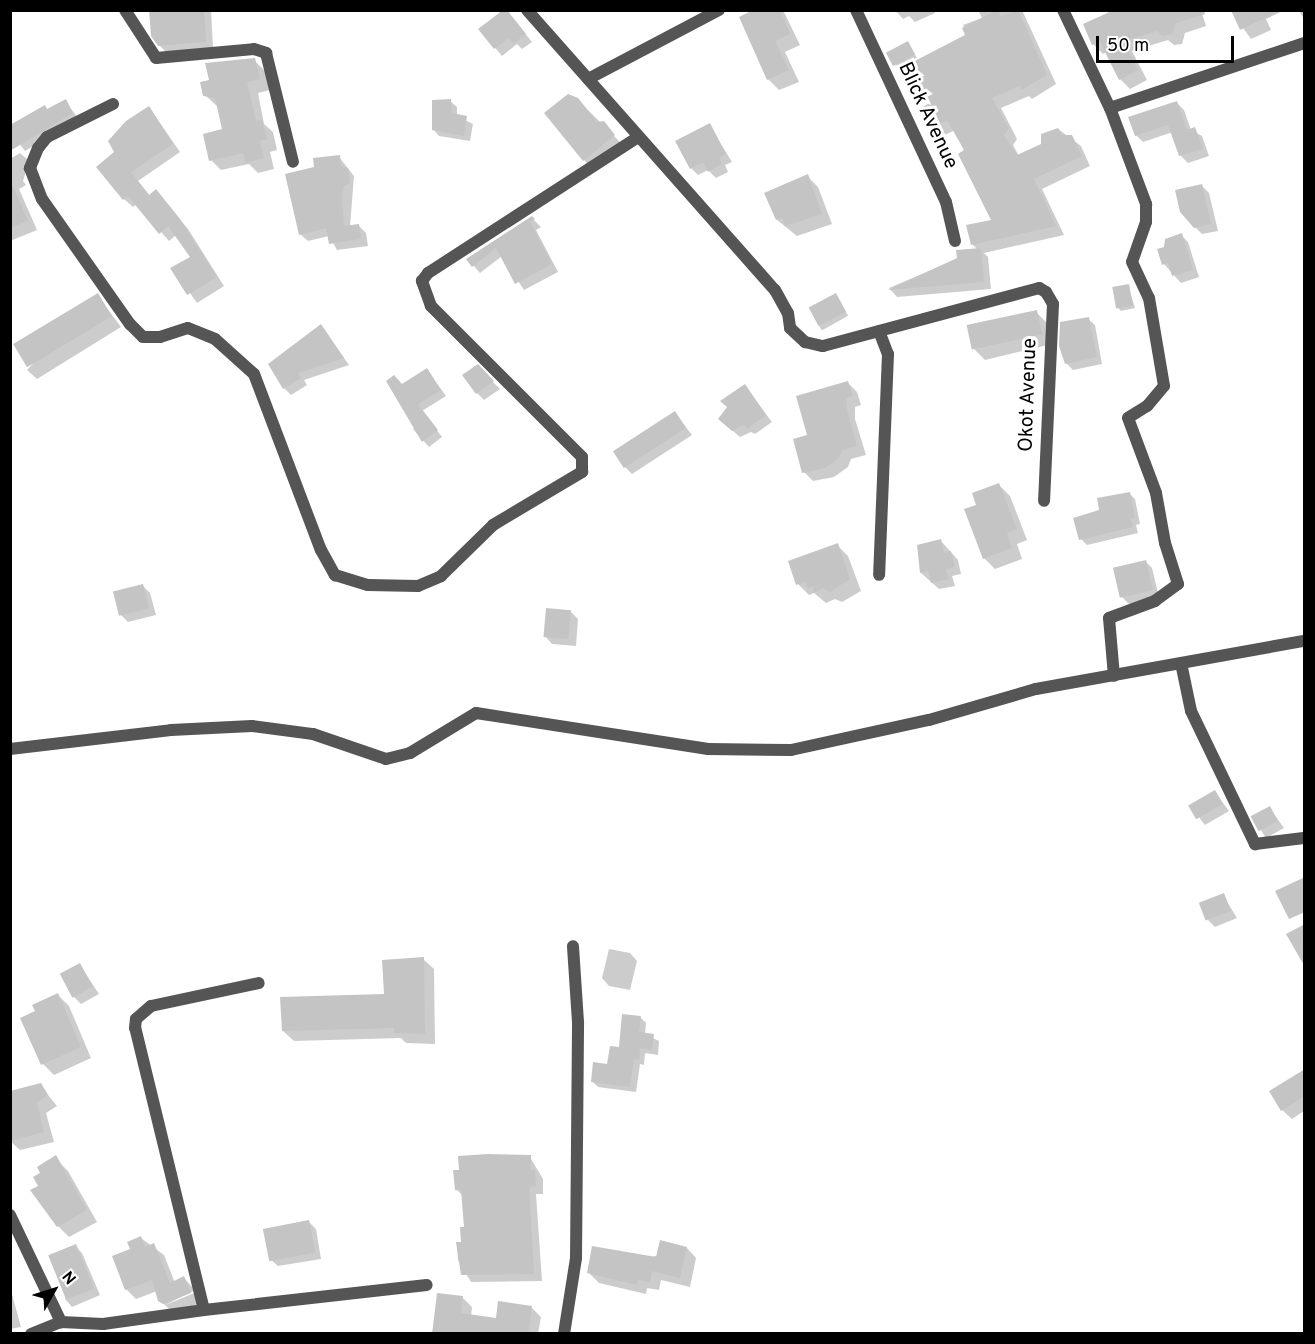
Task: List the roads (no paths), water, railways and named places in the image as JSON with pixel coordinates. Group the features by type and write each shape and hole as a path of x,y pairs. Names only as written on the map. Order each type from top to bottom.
{"street":[{"path":"125,10 156,58 254,49 266,53 293,162"},
{"path":"526,10 637,138 775,290 788,313 790,328 805,342 823,346 879,331 888,354 879,575"},
{"path":"588,79 719,10"},
{"name":"Blick Avenue","path":"856,10 946,202 955,241"},
{"path":"1063,10 1110,108 1146,204 1146,222 1132,262 1149,298 1164,386 1147,406 1128,417 1156,493 1165,543 1178,584 1155,601 1109,618 1114,676"},
{"path":"1110,108 1305,43"},
{"path":"113,104 47,137 38,148 30,168 42,199 130,324 143,337 160,337 188,328 215,339 254,374 321,550 335,575 368,585 418,586 441,576 493,525 582,472 582,458 432,306 422,281 428,273 637,138"},
{"name":"Okot Avenue","path":"879,331 1039,288 1046,292 1053,304 1044,501"},
{"path":"10,749 171,730 252,726 313,734 386,759 410,753 476,713 708,749 791,750 929,720 1036,689 1305,641"},
{"path":"1181,663 1191,711 1255,844 1305,838"},
{"path":"564,1334 576,1258 578,1022 573,946"},
{"path":"204,1310 135,1028 136,1019 151,1006 259,983"},
{"path":"10,1215 61,1322"},
{"path":"31,1334 61,1322 103,1324 204,1310 427,1285"}]}
